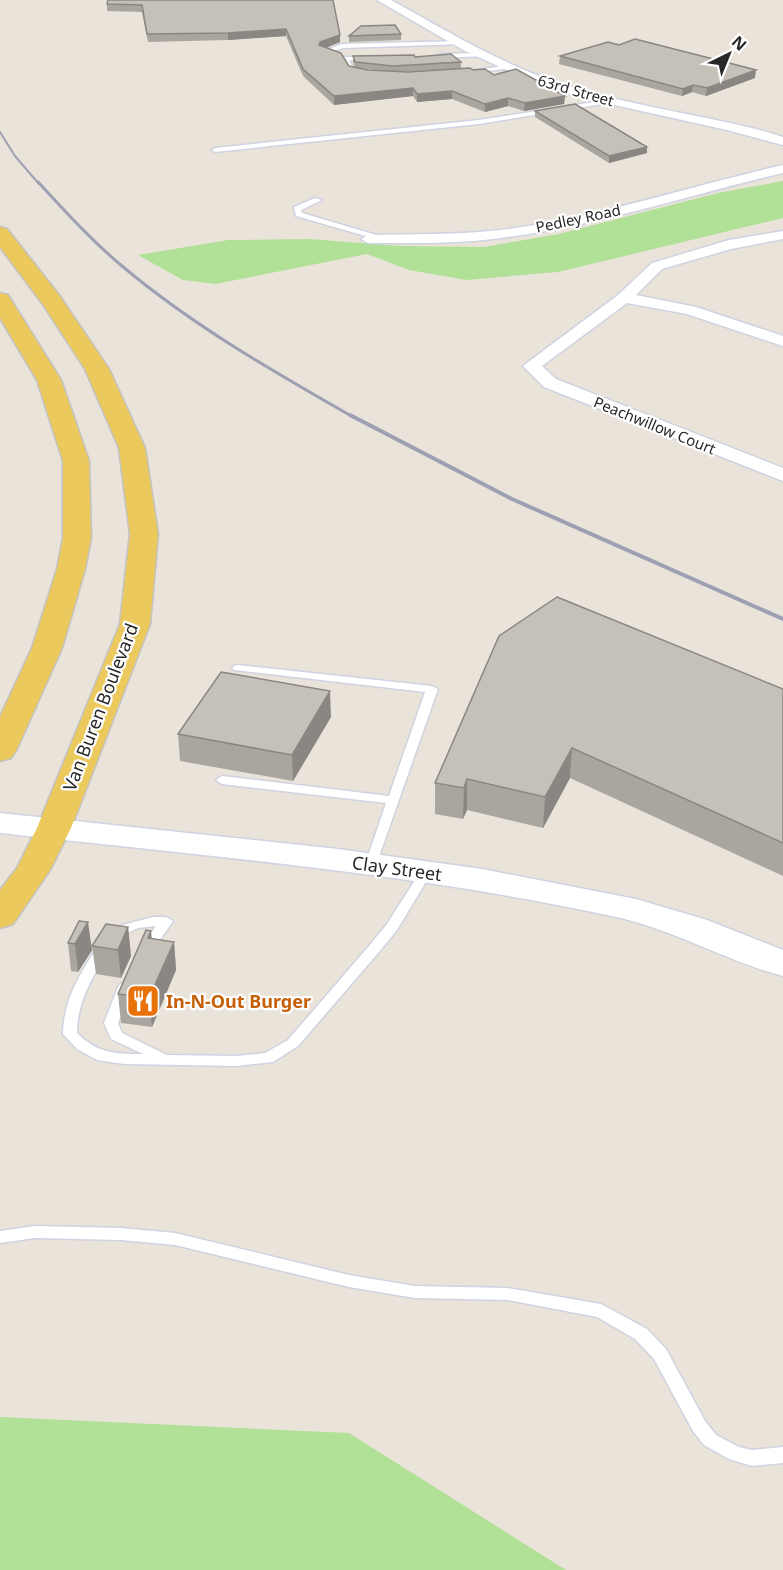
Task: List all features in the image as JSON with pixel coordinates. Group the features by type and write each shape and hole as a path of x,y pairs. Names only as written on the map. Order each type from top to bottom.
{"main road":[{"name":"Van Buren Boulevard","path":"0,233 51,300 97,369 132,448 144,534 135,624 54,828 33,870 0,916"},
{"path":"0,300 50,381 76,461 77,538 71,569 47,648 0,751"},
{"name":"Clay Street","path":"0,823 371,865 482,880 623,907 694,928 783,964"}],"street":[{"name":"63rd Street","path":"383,0 484,55 560,87 613,101 730,125 783,141"},
{"name":"Pedley Road","path":"368,239 455,238 503,233 633,206 783,169"},
{"path":"624,298 657,266 729,244 783,235"},
{"path":"624,298 690,310 783,341"},
{"name":"Peachwillow Court","path":"624,298 532,366 550,383 783,475"}],"lane":[{"path":"378,58 345,58 324,52 342,46 462,43"},
{"path":"434,57 484,55"},
{"path":"345,58 352,71 371,74"},
{"path":"468,71 510,67"},
{"path":"215,150 479,122 613,101"},
{"path":"318,200 297,209 299,214 386,238"},
{"path":"238,668 432,689 371,865"},
{"path":"222,780 394,800"},
{"path":"168,1059 116,1036 111,1023 135,968 166,921 147,921 123,930 107,943 74,1002 69,1022 70,1034 82,1046 102,1056 124,1059 236,1061 268,1058 293,1043 374,949 392,927 426,872"},
{"path":"0,1237 36,1232 121,1234 175,1239 349,1281 415,1292 508,1294 601,1311 641,1334 660,1354 699,1426 710,1440 735,1455 752,1458 783,1455"}],"green space":[{"path":"783,181 783,218 558,272 466,280 409,270 367,254 215,284 183,280 138,255 228,240 309,239 401,246 484,247 559,234 718,193"},
{"path":"0,1417 349,1433 566,1570 0,1570"}],"building":[{"path":"108,0 333,0 340,35 320,42 319,45 341,53 349,66 368,70 408,72 470,68 485,69 494,75 516,69 565,96 525,103 508,98 485,104 452,91 417,94 413,88 334,96 303,69 286,29 228,33 147,34 142,5 107,4"},
{"path":"395,25 401,34 349,36 361,26"},
{"path":"635,39 756,70 707,88 693,85 683,89 560,56 608,42 619,45"},
{"path":"451,54 461,62 393,66 355,62 353,56 414,55 415,57"},
{"path":"575,104 647,147 609,156 535,111"},
{"path":"557,597 783,689 783,843 572,748 545,797 467,779 464,788 435,783 499,636"},
{"path":"221,672 330,691 292,755 178,734"},
{"path":"79,921 88,922 75,944 68,943"},
{"path":"106,924 128,927 118,950 92,946"},
{"path":"146,930 151,931 148,938 174,942 149,998 118,994"}],"railway":[{"path":"0,132 15,156 39,184"},
{"path":"38,182 79,226 149,288 234,347 353,417"},
{"path":"350,415 512,499 783,619"}],"place":[{"name":"In-N-Out Burger","path":"143,1001"}]}
